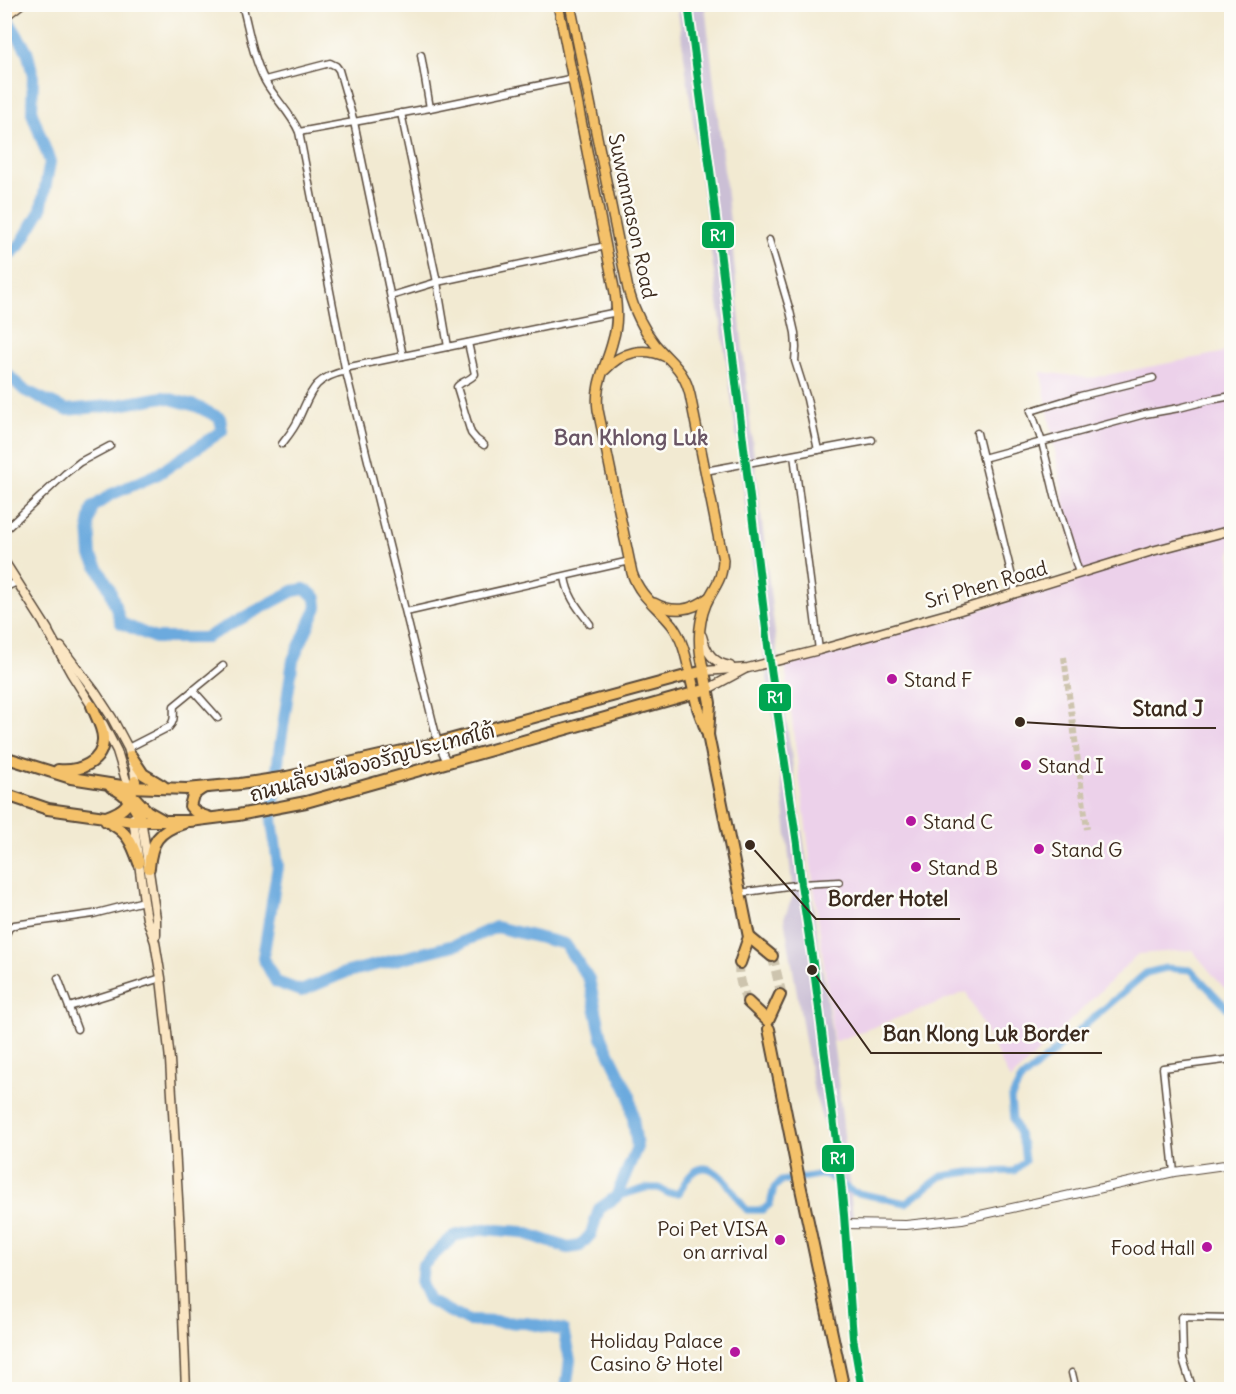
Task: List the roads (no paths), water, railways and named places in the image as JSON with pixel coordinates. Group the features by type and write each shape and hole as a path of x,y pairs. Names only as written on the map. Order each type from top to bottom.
{"highway":[{"name":"ถนนเลี่ยงเมืองอรัญประเทศใต้","path":"4,794 48,809 101,817 155,788 203,788 307,773 438,743 704,671"},
{"name":"Suwannason Road","path":"704,671 710,703 708,735"},
{"name":"Suwannason Road","path":"690,674 708,735 749,937"},
{"name":"ถนนเลี่ยงเมืองอรัญประเทศใต้","path":"4,757 71,778 106,784 166,821 190,821 238,815 306,802 708,689"},
{"path":"39,768 63,771 84,768 98,756 103,737 92,706"},
{"path":"129,752 143,774 167,788"},
{"path":"203,788 193,795 190,806 200,815 214,818"},
{"path":"101,817 117,813 135,800 147,811 166,821"},
{"path":"101,817 124,832 144,866"},
{"path":"144,866 157,839 163,832 190,821"},
{"path":"740,963 749,937 771,956"},
{"path":"748,1002 768,1021 780,995"},
{"path":"770,1029 790,1136 844,1389"}],"main road":[{"name":"Suwannason Road","path":"558,4 617,312 614,340 596,397 598,410 636,584 680,637 690,674"},
{"name":"Suwannason Road","path":"570,4 628,290 645,330 680,369 686,379 723,560 720,579 706,606 700,627 699,644 704,671"},
{"path":"4,17 20,5"},
{"path":"600,380 612,362 633,352 647,351 670,360"},
{"name":"Sri Phen Road","path":"704,671 748,668 819,650 1152,551 1232,530"},
{"path":"4,561 102,722 117,751 135,800"},
{"path":"649,601 671,610 686,609 702,603 712,594"},
{"path":"45,626 112,718 129,752 144,866 156,918 156,942 170,1060 186,1389"},
{"path":"700,627 704,645 711,656 721,664 748,668"},
{"name":"Sri Phen Road","path":"708,689 748,668"},
{"path":"144,866 144,901 147,919 156,942"}],"street":[{"path":"242,4 258,64 265,80 299,132 346,369 438,743 447,762"},
{"path":"421,55 430,108"},
{"path":"265,80 330,63 339,70 354,123 403,356"},
{"path":"299,132 574,78"},
{"path":"401,113 437,282 448,347"},
{"path":"769,240 793,322 795,361 807,399 818,450"},
{"path":"391,296 437,282 606,246"},
{"path":"282,444 292,431 314,387 324,379 346,369 617,312"},
{"path":"468,343 475,374 457,387 471,433 484,445"},
{"path":"1079,573 1031,411 1153,378"},
{"path":"983,458 1145,414 1232,396"},
{"path":"977,433 1016,593"},
{"path":"705,471 872,440"},
{"path":"4,531 66,473 80,462 110,446"},
{"path":"794,455 819,650"},
{"path":"406,612 630,561"},
{"path":"565,577 570,597 590,624"},
{"path":"4,588 17,582"},
{"path":"129,752 169,727 175,717 174,706 223,666"},
{"path":"193,690 218,718"},
{"path":"740,892 801,884 839,882"},
{"path":"4,938 9,928 14,925 93,914 144,901"},
{"path":"58,978 77,1029"},
{"path":"69,1007 161,978"},
{"path":"1174,1172 1163,1068 1232,1059"},
{"path":"845,1224 906,1225 962,1220 1174,1172 1232,1164"},
{"path":"1193,1389 1183,1359 1182,1317 1232,1318"},
{"path":"1072,1373 1076,1389"}],"waterway":[{"path":"4,14 27,51 33,75 32,113 50,162 41,210 20,245 4,260"},
{"path":"4,371 24,390 66,410 118,405 163,397 196,406 220,418 222,431 158,474 110,495 92,508 89,524 91,556 109,587 121,623 155,638 205,638 293,591 304,589 316,598 317,607 293,660 272,820 278,866 263,958 276,982 301,991 344,973 458,944 496,927 565,944 589,979 602,1038 630,1096 637,1147 616,1197 599,1209 591,1234 580,1246 568,1248 522,1232 484,1229 454,1236 423,1265 421,1284 429,1301 468,1321 526,1323 563,1330 570,1360 566,1390"},
{"path":"616,1197 646,1188 659,1188 667,1193 679,1193 690,1175 702,1168 715,1172 722,1178 747,1210 763,1210 770,1204 774,1188 781,1181 825,1174 853,1192 906,1203 942,1176 969,1172 1014,1171 1025,1161 1023,1145 1013,1119 1011,1099 1020,1081 1146,973 1166,968 1191,970 1229,1010 1232,1009"}],"tunnel":[{"path":"1064,657 1087,829"},
{"path":"772,956 780,995"},
{"path":"740,963 741,982 748,1002"}],"place":[{"name":"Stand F","path":"892,679"},
{"name":"Stand J","path":"1020,722"},
{"name":"Stand I","path":"1026,765"},
{"name":"Stand C","path":"911,821"},
{"name":"Border Hotel","path":"750,845"},
{"name":"Stand G","path":"1039,849"},
{"name":"Stand B","path":"916,867"},
{"name":"Ban Klong Luk Border","path":"812,970"},
{"name":"Poi Pet VISA on arrival","path":"780,1240"},
{"name":"Food Hall","path":"1207,1247"},
{"name":"Holiday Palace Casino & Hotel","path":"735,1352"}],"district":[{"name":"Ban Khlong Luk","path":"631,437"}]}
